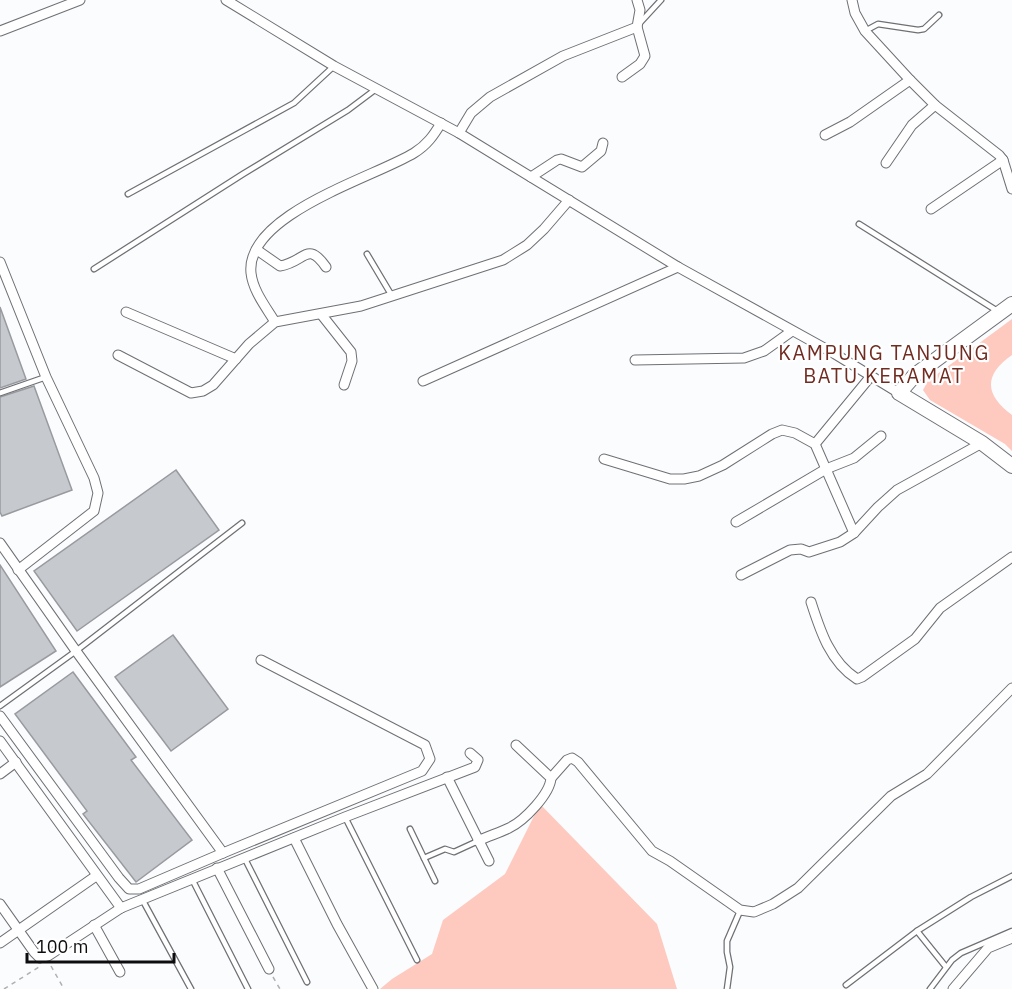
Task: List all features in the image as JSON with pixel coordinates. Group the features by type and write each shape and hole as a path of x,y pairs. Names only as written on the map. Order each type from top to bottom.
{"street":[{"path":"0,31 80,0"},
{"path":"226,0 334,66 459,133 678,267 871,376 982,442 1012,466"},
{"path":"622,77 640,64 645,56 637,27 640,10 637,0"},
{"path":"852,0 855,13 865,31 910,80 935,105 1003,160 1012,189"},
{"path":"459,133 471,113 490,98 563,56 637,27"},
{"path":"825,135 850,122 910,80"},
{"path":"886,163 912,125 935,105"},
{"path":"275,322 253,282 251,271 263,239 306,205 414,153 431,140 441,123"},
{"path":"531,177 561,159 582,167 601,151 603,143"},
{"path":"931,209 1003,160"},
{"path":"118,355 191,393 203,392 213,385 249,344 275,322 361,306 503,260 527,246 569,200"},
{"path":"257,250 280,266 313,253 326,267"},
{"path":"0,262 46,377 99,493 94,511 18,570"},
{"path":"423,381 678,267"},
{"path":"899,393 915,375 1012,304"},
{"path":"126,312 236,359"},
{"path":"321,314 351,352 352,361 344,385"},
{"path":"635,360 744,358 764,351 792,331"},
{"path":"815,444 871,376"},
{"path":"604,459 670,479 684,479 699,476 723,465 772,434 782,430 795,433 815,444 854,533"},
{"path":"736,522 826,469 854,458 881,436"},
{"path":"741,575 790,550 801,549 809,552 840,542 854,533 897,490 982,442"},
{"path":"0,543 75,651 223,853"},
{"path":"811,602 822,635 839,664 857,679 915,639 940,608 1012,557"},
{"path":"0,716 119,878 129,889 138,889 422,771 430,759 425,745 261,660"},
{"path":"478,841 510,828 521,820 546,792 551,778 567,760 572,758 578,762 652,851 740,910 754,912 773,904 798,888 891,796 927,774 1012,687"},
{"path":"0,741 120,908"},
{"path":"516,745 551,778"},
{"path":"0,904 18,930 44,957 120,908 475,767 478,760 470,753"},
{"path":"0,774 16,762"},
{"path":"447,777 489,861"},
{"path":"294,837 337,924 373,989"},
{"path":"217,868 269,969"},
{"path":"0,943 96,876"},
{"path":"94,925 120,972"},
{"path":"953,989 988,948 1012,938"}],"lane":[{"path":"637,27 661,0"},
{"path":"865,31 878,24 924,29 939,15"},
{"path":"128,194 294,103 334,66"},
{"path":"94,269 348,110 376,89"},
{"path":"859,224 999,312"},
{"path":"367,254 393,297"},
{"path":"0,393 46,377"},
{"path":"0,706 242,523"},
{"path":"345,817 417,960"},
{"path":"410,829 435,881"},
{"path":"424,858 445,849 454,852 478,841"},
{"path":"244,857 307,982"},
{"path":"846,985 917,931 971,897 1012,876"},
{"path":"192,879 248,989"},
{"path":"142,899 191,989"},
{"path":"727,989 730,967 727,952 728,941 740,910"},
{"path":"917,931 946,967"},
{"path":"930,989 946,967 961,953 1012,931"}],"path":[{"path":"4,989 40,966 44,957 50,963 64,989"},
{"path":"269,969 280,989"}],"shaded area":[{"path":"1012,319 1012,355 996,370 991,385 997,400 1012,415 1012,451 1005,444 930,400 923,390 928,381"},
{"path":"540,804 657,924 677,989 380,989 432,954 443,920 505,874"}],"building":[{"path":"0,307 26,379 0,388"},
{"path":"34,386 72,490 2,516 0,512 0,397"},
{"path":"176,470 219,530 77,631 34,571"},
{"path":"0,565 56,651 0,687"},
{"path":"173,635 228,709 171,751 115,677"},
{"path":"73,672 136,757 131,760 192,840 136,882 83,814 87,811 15,714"}],"district":[{"name":"KAMPUNG TANJUNG BATU KERAMAT","path":"884,364"}]}
